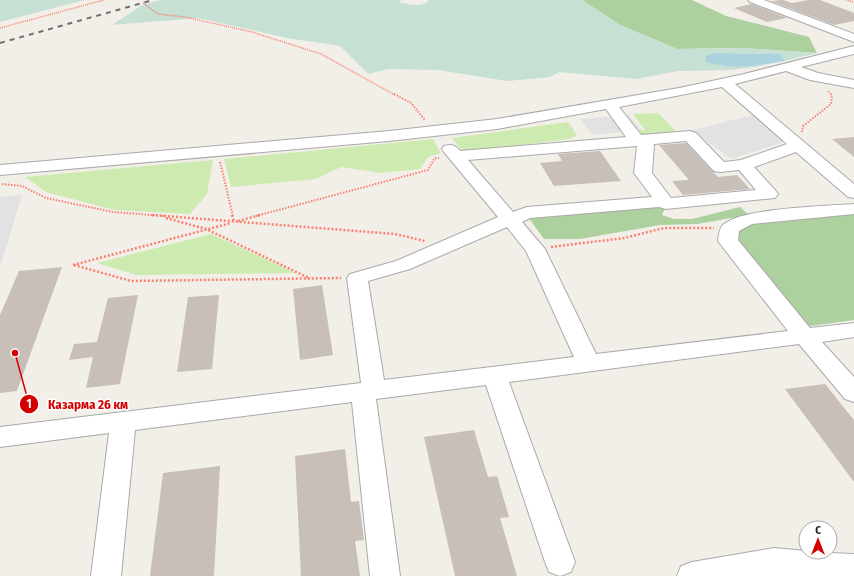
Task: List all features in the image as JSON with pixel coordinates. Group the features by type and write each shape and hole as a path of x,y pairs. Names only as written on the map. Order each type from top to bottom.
{"street":[{"path":"754,0 854,38"},
{"path":"0,170 435,132 530,119 610,105 724,82 854,50"},
{"path":"788,67 815,78 854,84"},
{"path":"724,82 854,193"},
{"path":"610,105 641,140 643,173 666,204 769,194 743,165"},
{"path":"435,132 535,249 589,364"},
{"path":"457,156 690,136 720,167 743,165 799,145"},
{"path":"385,576 369,391 357,278 403,265 527,213 664,201"},
{"path":"854,209 748,219 730,228 728,241 805,337 854,393"},
{"path":"0,437 854,330"},
{"path":"495,376 560,562"},
{"path":"106,576 123,422"},
{"path":"692,576 774,562 854,568"}],"path":[{"path":"0,28 104,0"},
{"path":"846,0 854,2"},
{"path":"143,3 158,14 186,17 252,32 321,54 411,104 435,132"},
{"path":"799,145 803,126 831,104 832,95 815,78"},
{"path":"218,151 234,222"},
{"path":"357,278 131,281 73,265 428,170 435,158 457,156"},
{"path":"0,183 22,186 46,198 113,212 395,234 446,246"},
{"path":"160,216 206,229 310,278"},
{"path":"535,249 624,238 664,228 730,228"}],"green space":[{"path":"0,0 85,0 0,22"},
{"path":"161,0 401,0 400,3 420,5 429,0 582,0 620,25 677,49 742,48 817,53 785,61 780,54 716,53 720,66 767,65 732,70 678,71 636,79 559,72 550,77 507,81 438,70 388,69 368,74 340,46 287,38 198,18 112,25 142,5"},
{"path":"582,0 692,0 726,16 809,37 817,53 742,48 677,49 620,25"},
{"path":"658,113 679,134 641,138 635,131 645,130 633,114"},
{"path":"568,122 577,135 570,139 463,152 452,138"},
{"path":"433,139 441,153 428,157 420,169 381,173 341,167 316,179 231,187 224,159"},
{"path":"213,160 207,194 190,214 114,210 46,192 25,177"},
{"path":"654,204 665,208 662,215 674,219 692,219 740,207 749,215 697,224 660,225 580,239 544,239 528,217"},
{"path":"854,214 854,320 804,327 734,242 739,226 751,222"},
{"path":"211,234 296,273 136,275 97,263"}],"shaded area":[{"path":"757,114 787,141 731,159 692,130"},
{"path":"628,115 642,130 593,135 580,119"},
{"path":"22,195 0,268 0,197"}],"water":[{"path":"716,53 780,54 785,61 755,66 735,67 706,62 705,56"}],"building":[{"path":"783,0 792,3 820,0 854,13 854,21 834,25 771,1"},
{"path":"752,4 787,18 767,22 734,8"},
{"path":"854,137 854,157 832,139"},
{"path":"686,143 718,177 737,175 750,189 683,195 672,181 689,180 659,145"},
{"path":"600,151 621,181 554,186 540,163 562,161 558,154"},
{"path":"62,267 17,391 0,393 0,315 19,271"},
{"path":"322,285 333,355 300,360 293,289"},
{"path":"138,295 120,384 86,388 93,357 69,360 74,344 97,342 108,298"},
{"path":"219,295 212,369 177,372 188,297"},
{"path":"825,384 854,420 854,482 785,389"},
{"path":"474,430 488,477 497,476 509,517 500,518 517,576 455,576 424,437"},
{"path":"345,449 351,502 359,501 364,540 355,541 360,576 301,576 295,456"},
{"path":"220,466 214,576 150,576 163,473"}],"railway":[{"path":"0,43 153,0"}],"place":[{"name":"Казарма 26 км","path":"15,353"}]}
